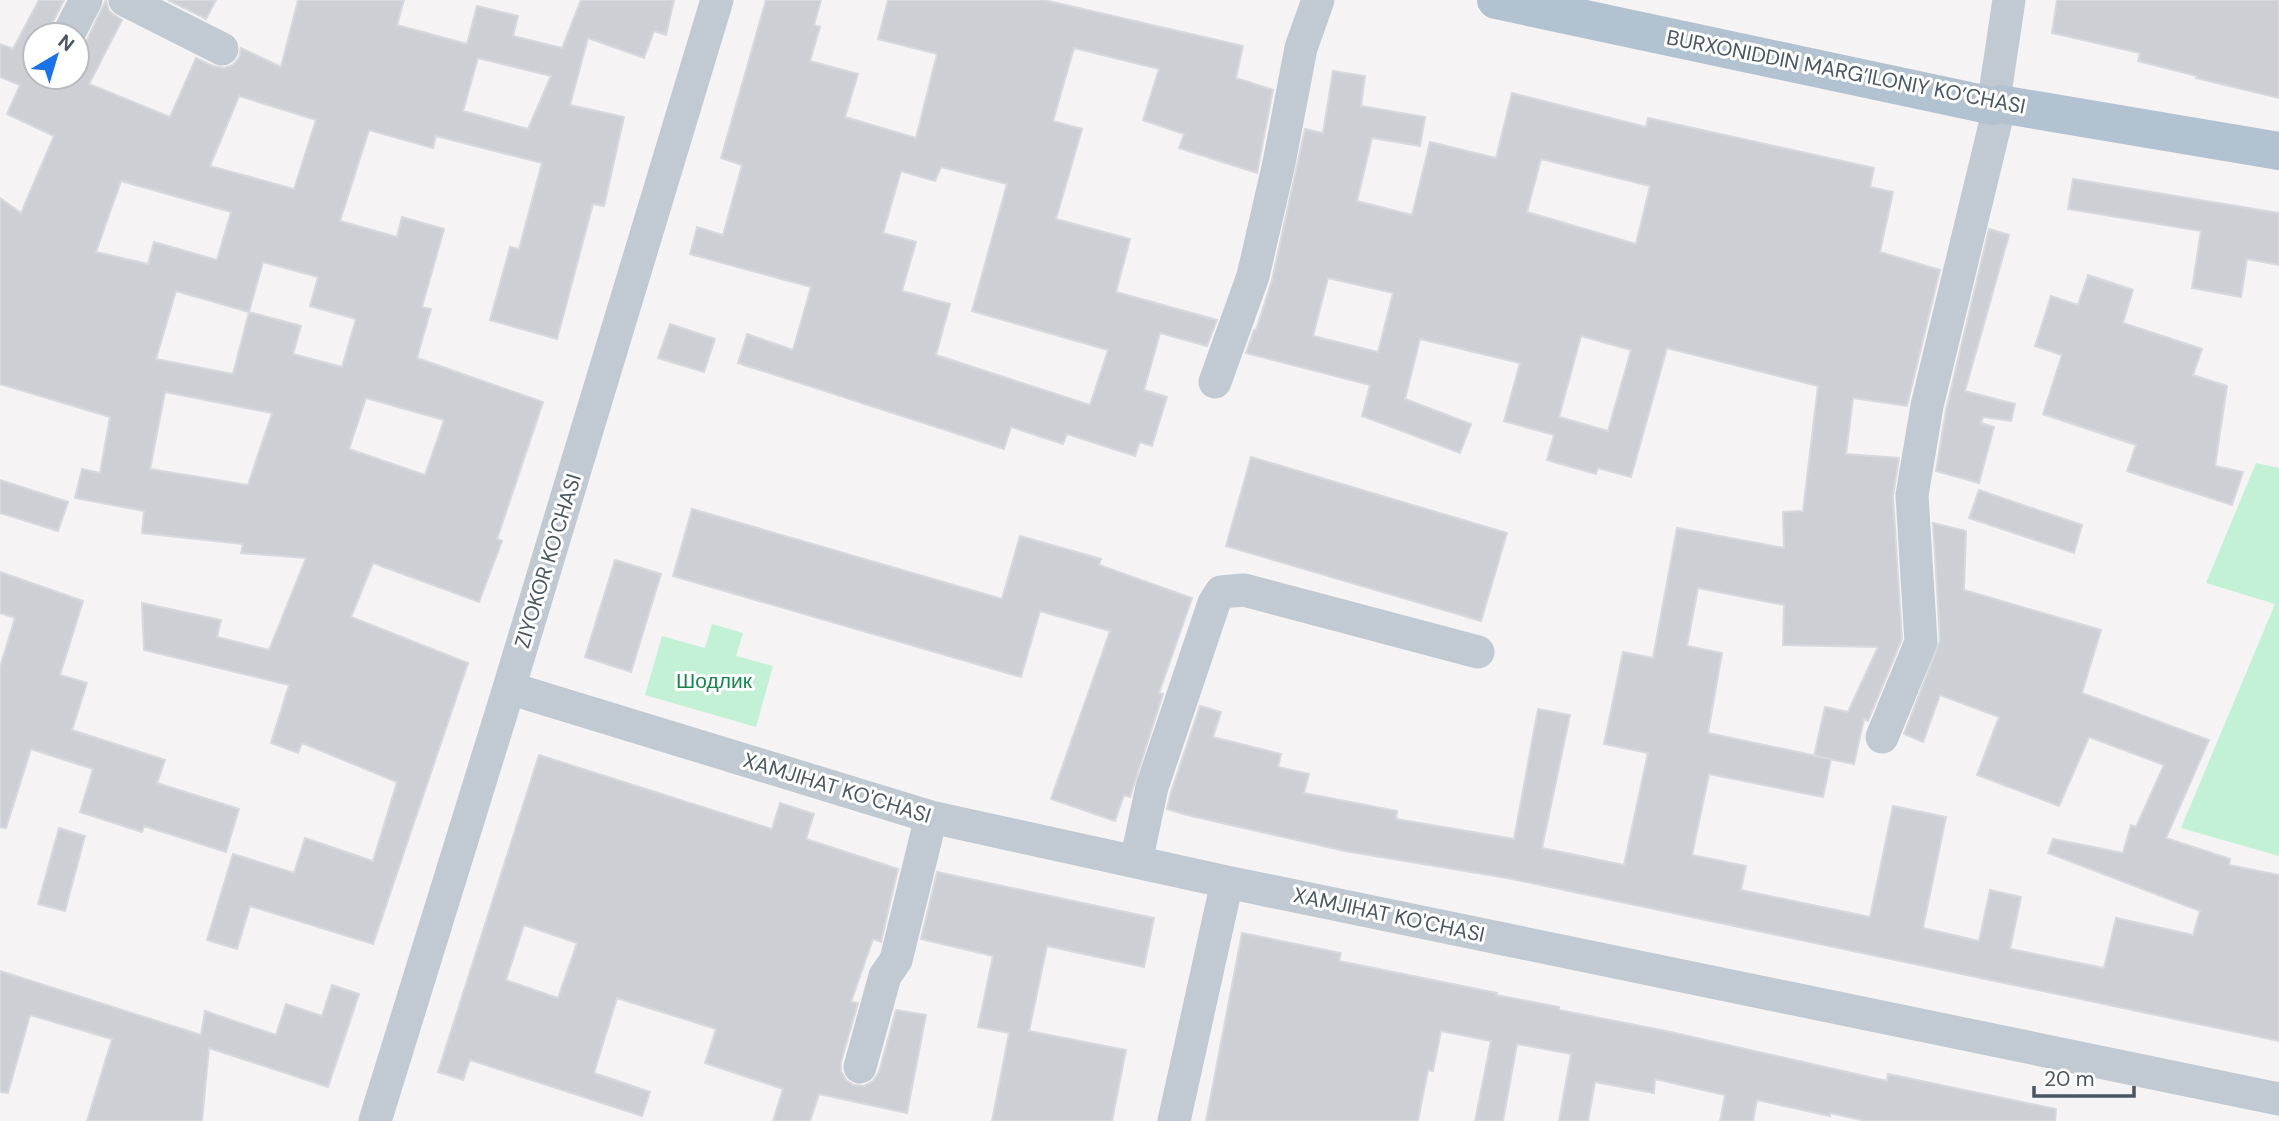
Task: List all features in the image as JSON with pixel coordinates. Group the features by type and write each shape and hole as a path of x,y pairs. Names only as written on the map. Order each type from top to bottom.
{"main road":[{"name":"BURXONIDDIN MARG’ILONIY KO’CHASI","path":"1496,0 1996,105 2279,150"}],"street":[{"path":"75,21 86,0"},
{"path":"125,0 222,49"},
{"name":"ZIYOKOR KO'CHASI","path":"375,1121 717,0"},
{"path":"1215,382 1253,276 1279,163 1301,48 1318,0"},
{"path":"1882,737 1921,642 1912,495 1927,406 1996,105 2009,0"},
{"path":"1136,862 1152,787 1214,603 1221,592 1244,590 1478,652"},
{"name":"XAMJIHAT KO'CHASI","path":"509,688 931,817 2279,1099"},
{"path":"860,1067 886,976 897,960 931,817"},
{"path":"1174,1121 1227,881"}],"green space":[{"path":"2256,463 2279,468 2279,856 2181,828 2275,604 2206,583"},
{"name":"Шодлик","path":"712,624 743,633 736,656 773,666 756,727 645,695 662,636 705,648"}],"building":[{"path":"39,0 64,0 54,21 28,21"},
{"path":"106,0 109,11 122,20 91,80 91,31"},
{"path":"168,0 216,0 206,19"},
{"path":"298,0 404,0 397,25 467,44 477,6 518,16 513,36 562,48 581,0 674,0 666,35 654,31 644,58 588,38 570,105 624,117 604,206 593,204 557,339 490,320 510,247 519,249 542,163 436,136 433,148 369,130 340,221 397,237 402,217 444,229 422,307 431,309 417,358 543,402 497,539 502,541 479,602 373,563 351,617 468,663 373,944 250,906 237,949 207,940 233,854 294,873 305,838 373,861 397,782 302,743 298,753 271,743 289,685 144,650 142,603 221,620 217,637 269,650 306,558 241,553 243,544 142,533 144,511 75,498 82,469 100,473 110,417 0,384 0,198 21,213 54,136 7,114 20,85 0,77 0,44 13,49 21,34 21,91 91,91 91,85 170,117 196,58 224,68 233,65 239,58 241,48 281,67","holes":["478,58 551,76 528,129 463,111","239,96 316,120 294,189 210,166","121,181 231,212 217,260 154,242 148,264 96,252","263,262 318,277 310,306 356,319 342,367 293,354 301,326 249,312","176,291 249,312 233,374 156,359","165,392 272,413 248,485 150,469","366,398 444,420 425,475 349,449"]},
{"path":"766,0 821,0 814,25 820,27 810,61 858,74 845,117 916,138 937,54 878,39 888,0 1044,0 1243,46 1236,78 1273,90 1257,173 1179,148 1184,134 1143,120 1159,69 1074,48 1053,121 1082,129 1056,219 1130,239 1116,292 1217,320 1207,346 1160,333 1144,390 1167,397 1152,446 1140,442 1135,456 1067,434 1063,444 1011,427 1004,449 738,363 747,334 793,350 811,287 690,254 697,227 723,235 742,165 721,158","holes":["941,167 1007,184 972,311 1108,350 1090,405 936,355 950,304 902,291 916,242 883,233 901,171 935,181"]},
{"path":"2057,0 2279,0 2279,98 2138,61 2140,53 2052,33"},
{"path":"1333,71 1365,76 1361,106 1425,117 1420,146 1372,138 1357,201 1412,215 1430,142 1496,158 1512,93 1646,127 1648,118 1874,168 1870,187 1893,192 1880,252 1940,270 1907,406 1853,398 1846,454 1899,458 1893,496 1902,639 1868,721 1864,719 1854,764 1831,759 1823,797 1709,774 1692,855 1746,866 1741,890 1870,917 1893,806 1946,817 1923,928 1979,941 1990,890 2021,897 2010,949 2104,968 2116,918 2193,935 2200,911 2048,853 2053,839 2123,853 2131,825 2136,827 2164,765 2089,737 2059,806 1977,775 1999,717 1940,695 1923,742 1904,734 1940,641 1933,523 1966,531 1964,590 2101,630 2082,693 2209,740 2166,838 2230,859 2229,865 2279,875 2279,1041 1507,878 1345,851 1167,809 1200,706 1221,712 1213,737 1281,754 1278,767 1309,774 1304,793 1397,811 1396,819 1514,839 1538,709 1570,715 1542,848 1624,865 1648,753 1604,744 1623,652 1653,658 1677,528 1784,548 1783,512 1803,511 1818,386 1667,348 1631,477 1598,468 1596,474 1547,460 1554,435 1504,421 1520,363 1420,339 1405,399 1471,424 1460,453 1362,416 1370,385 1246,353 1272,280 1305,129 1323,133","holes":["1541,159 1650,186 1636,244 1527,212","1328,278 1393,293 1378,352 1313,336","1581,336 1631,350 1608,431 1559,417","1698,588 1784,605 1783,645 1878,647 1848,712 1825,707 1814,755 1708,733 1722,653 1687,646"]},
{"path":"2073,179 2279,213 2279,265 2247,259 2241,297 2192,288 2201,231 2068,209"},
{"path":"1989,229 2009,235 1965,391 2015,404 2011,421 1983,417 1981,423 1994,427 1979,483 1936,471 1946,410"},
{"path":"2088,275 2133,290 2123,323 2202,349 2193,375 2227,386 2215,466 2243,472 2232,505 2127,471 2136,445 2043,414 2062,355 2035,346 2051,296 2078,305"},
{"path":"670,324 715,339 704,372 658,358"},
{"path":"1251,457 1507,533 1481,621 1226,546"},
{"path":"0,480 68,502 58,531 0,513"},
{"path":"1979,490 2082,525 2074,553 1969,518"},
{"path":"692,509 1002,599 1020,536 1101,559 1099,565 1192,598 1159,693 1163,694 1130,797 1124,795 1115,821 1051,799 1110,631 1040,611 1021,677 673,576"},
{"path":"615,560 661,574 631,672 585,657"},
{"path":"0,572 83,601 60,675 87,683 72,730 165,760 157,783 239,809 226,852 144,826 142,832 80,812 93,769 31,749 6,828 0,827 0,667 15,618 0,613"},
{"path":"539,755 772,829 780,803 814,814 806,839 898,869 881,942 873,939 851,1002 858,1003 841,1062 841,1071 846,1080 854,1085 864,1086 873,1081 879,1072 896,1010 926,1015 907,1113 819,1094 810,1121 773,1121 783,1089 705,1063 716,1029 617,998 594,1073 650,1092 642,1116 470,1060 463,1080 438,1072","holes":["524,925 577,943 558,998 506,980"]},
{"path":"59,828 85,836 65,911 38,904"},
{"path":"937,872 1154,918 1144,967 1047,946 1029,1031 1126,1050 1112,1121 992,1121 1009,1033 978,1027 993,956 921,939"},
{"path":"1242,933 1341,953 1339,961 1497,993 1496,995 1559,1007 1559,1010 1666,1031 1887,1081 1888,1074 2056,1109 2055,1121 1866,1121 1757,1100 1753,1121 1720,1121 1725,1095 1655,1079 1654,1093 1595,1082 1588,1121 1559,1121 1571,1054 1517,1044 1503,1121 1475,1121 1491,1041 1441,1031 1433,1071 1428,1070 1418,1121 1206,1121"},
{"path":"0,971 201,1035 205,1011 276,1035 286,1004 322,1016 332,985 359,994 328,1087 209,1048 202,1121 87,1121 112,1039 30,1015 8,1093 0,1092"}]}
